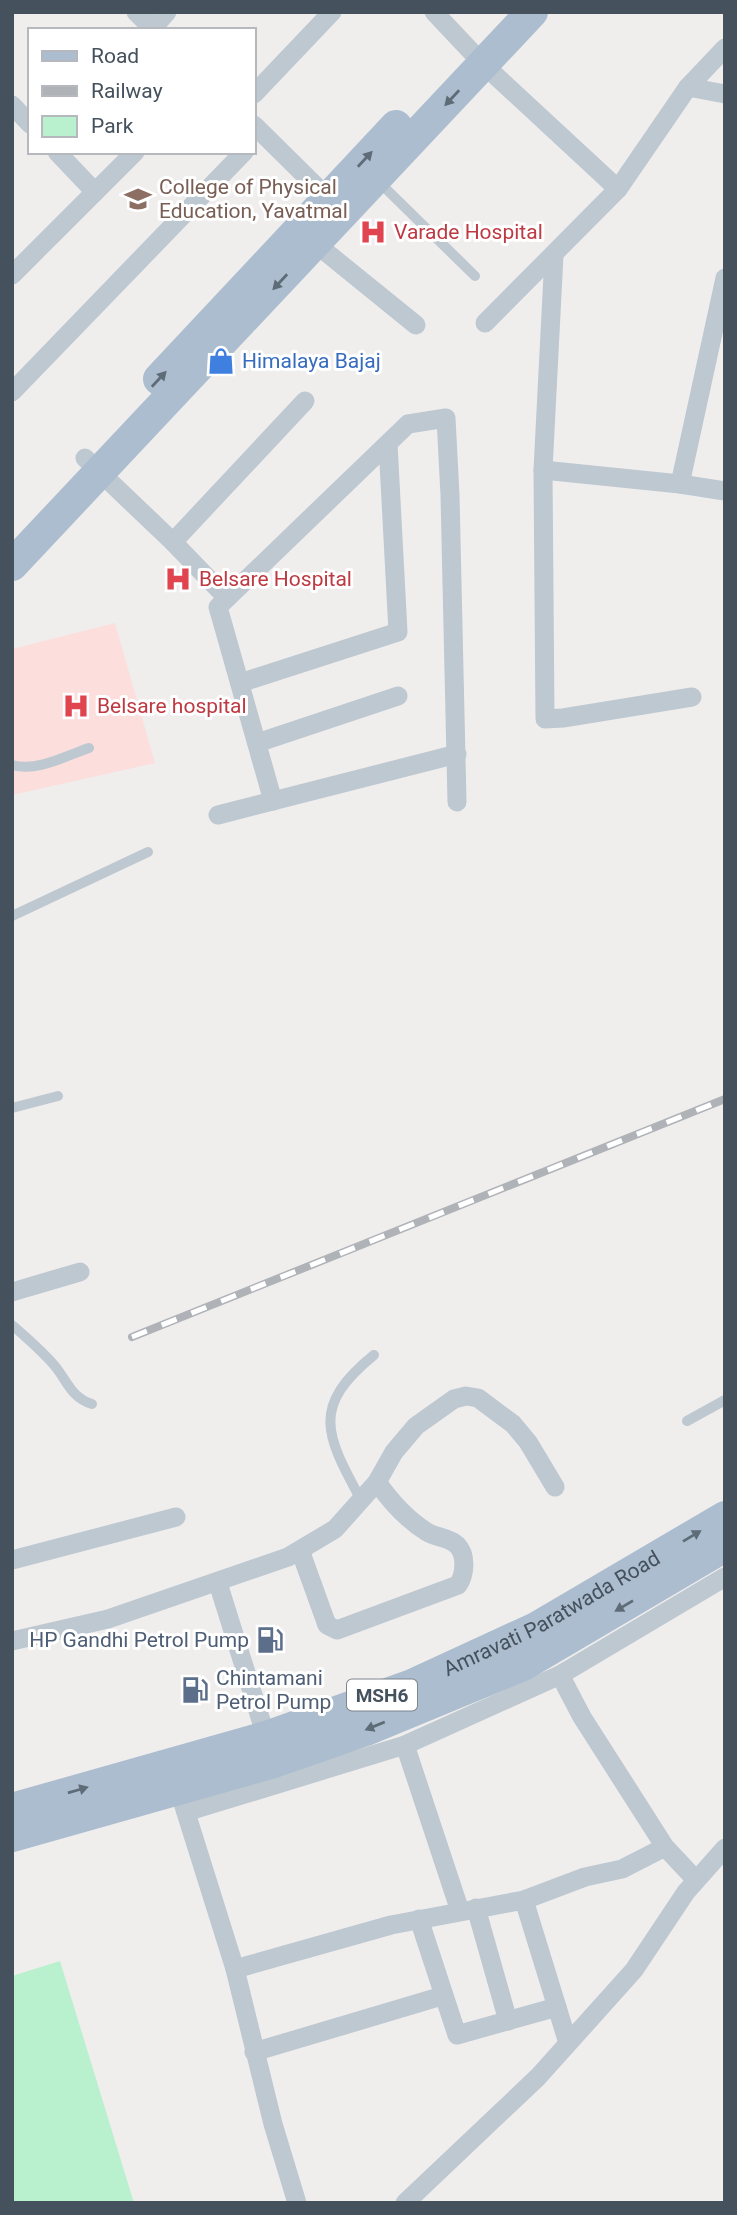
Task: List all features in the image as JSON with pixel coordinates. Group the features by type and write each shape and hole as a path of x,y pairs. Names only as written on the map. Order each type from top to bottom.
{"main road":[{"path":"12,536 93,465 316,244 335,206 376,180 477,56 503,12"},
{"path":"12,565 93,465 335,206 477,56 532,12"},
{"name":"Amravati Paratwada Road","path":"12,1836 178,1788 270,1750 536,1629 725,1517"},
{"name":"Amravati Paratwada Road","path":"270,1750 366,1730 523,1665 725,1546"},
{"name":"Amravati Paratwada Road","path":"12,1809 178,1788"}],"street":[{"path":"136,12 152,28"},
{"path":"154,28 167,12"},
{"path":"256,92 332,12"},
{"path":"434,12 618,189"},
{"path":"485,323 618,189 688,87 725,48"},
{"path":"688,87 725,94"},
{"path":"12,105 28,122"},
{"path":"257,133 335,206"},
{"path":"59,154 95,192"},
{"path":"12,275 133,154"},
{"path":"12,392 242,154"},
{"path":"316,244 416,325"},
{"path":"554,256 543,470 544,719 692,697"},
{"path":"680,484 725,278"},
{"path":"173,542 305,401"},
{"path":"273,801 218,607 408,424 446,418 457,802"},
{"path":"240,683 398,632 388,444"},
{"path":"93,465 228,598"},
{"path":"543,470 725,491"},
{"path":"257,743 398,696"},
{"path":"218,815 457,754"},
{"path":"12,1292 80,1272"},
{"path":"12,1641 108,1619 288,1557 335,1529 377,1482 394,1452 416,1426 454,1399 466,1396 478,1398 513,1424 528,1442 555,1487"},
{"path":"300,1550 327,1625 332,1629 337,1630 457,1585 463,1578 464,1569 457,1545 429,1533 410,1520 392,1503 377,1482"},
{"path":"12,1560 176,1517"},
{"path":"297,2203 254,2052 235,1969 178,1788 405,1745 560,1675 725,1577"},
{"path":"218,1583 270,1750"},
{"path":"560,1675 582,1717 665,1847 696,1880"},
{"path":"405,1745 508,2021"},
{"path":"235,1969 419,1919 524,1900 585,1877 622,1870 665,1847"},
{"path":"405,2203 538,2077 634,1970 696,1880 725,1848"},
{"path":"524,1900 568,2043"},
{"path":"419,1919 442,1996 457,2035 557,2007"},
{"path":"254,2052 442,1996"}],"lane":[{"path":"376,180 475,276"},
{"path":"12,765 42,765 89,748"},
{"path":"12,916 148,852"},
{"path":"12,1108 58,1096"},
{"path":"12,1325 56,1367 75,1395 92,1404"},
{"path":"360,1500 338,1458 332,1437 330,1414 337,1391 351,1373 373,1354"},
{"path":"687,1420 725,1400"}],"shaded area":[{"name":"Belsare hospital","path":"115,623 155,763 12,795 12,649"}],"green space":[{"path":"60,1961 134,2203 12,2203 12,1976"}],"railway":[{"path":"132,1337 725,1099"}],"place":[{"name":"College of Physical Education, Yavatmal","path":"138,199"},
{"name":"Varade Hospital","path":"373,232"},
{"name":"Himalaya Bajaj","path":"221,361"},
{"name":"Belsare Hospital","path":"178,579"},
{"name":"Belsare hospital","path":"76,706"},
{"name":"HP Gandhi Petrol Pump","path":"270,1640"},
{"name":"Chintamani Petrol Pump","path":"195,1690"}]}
